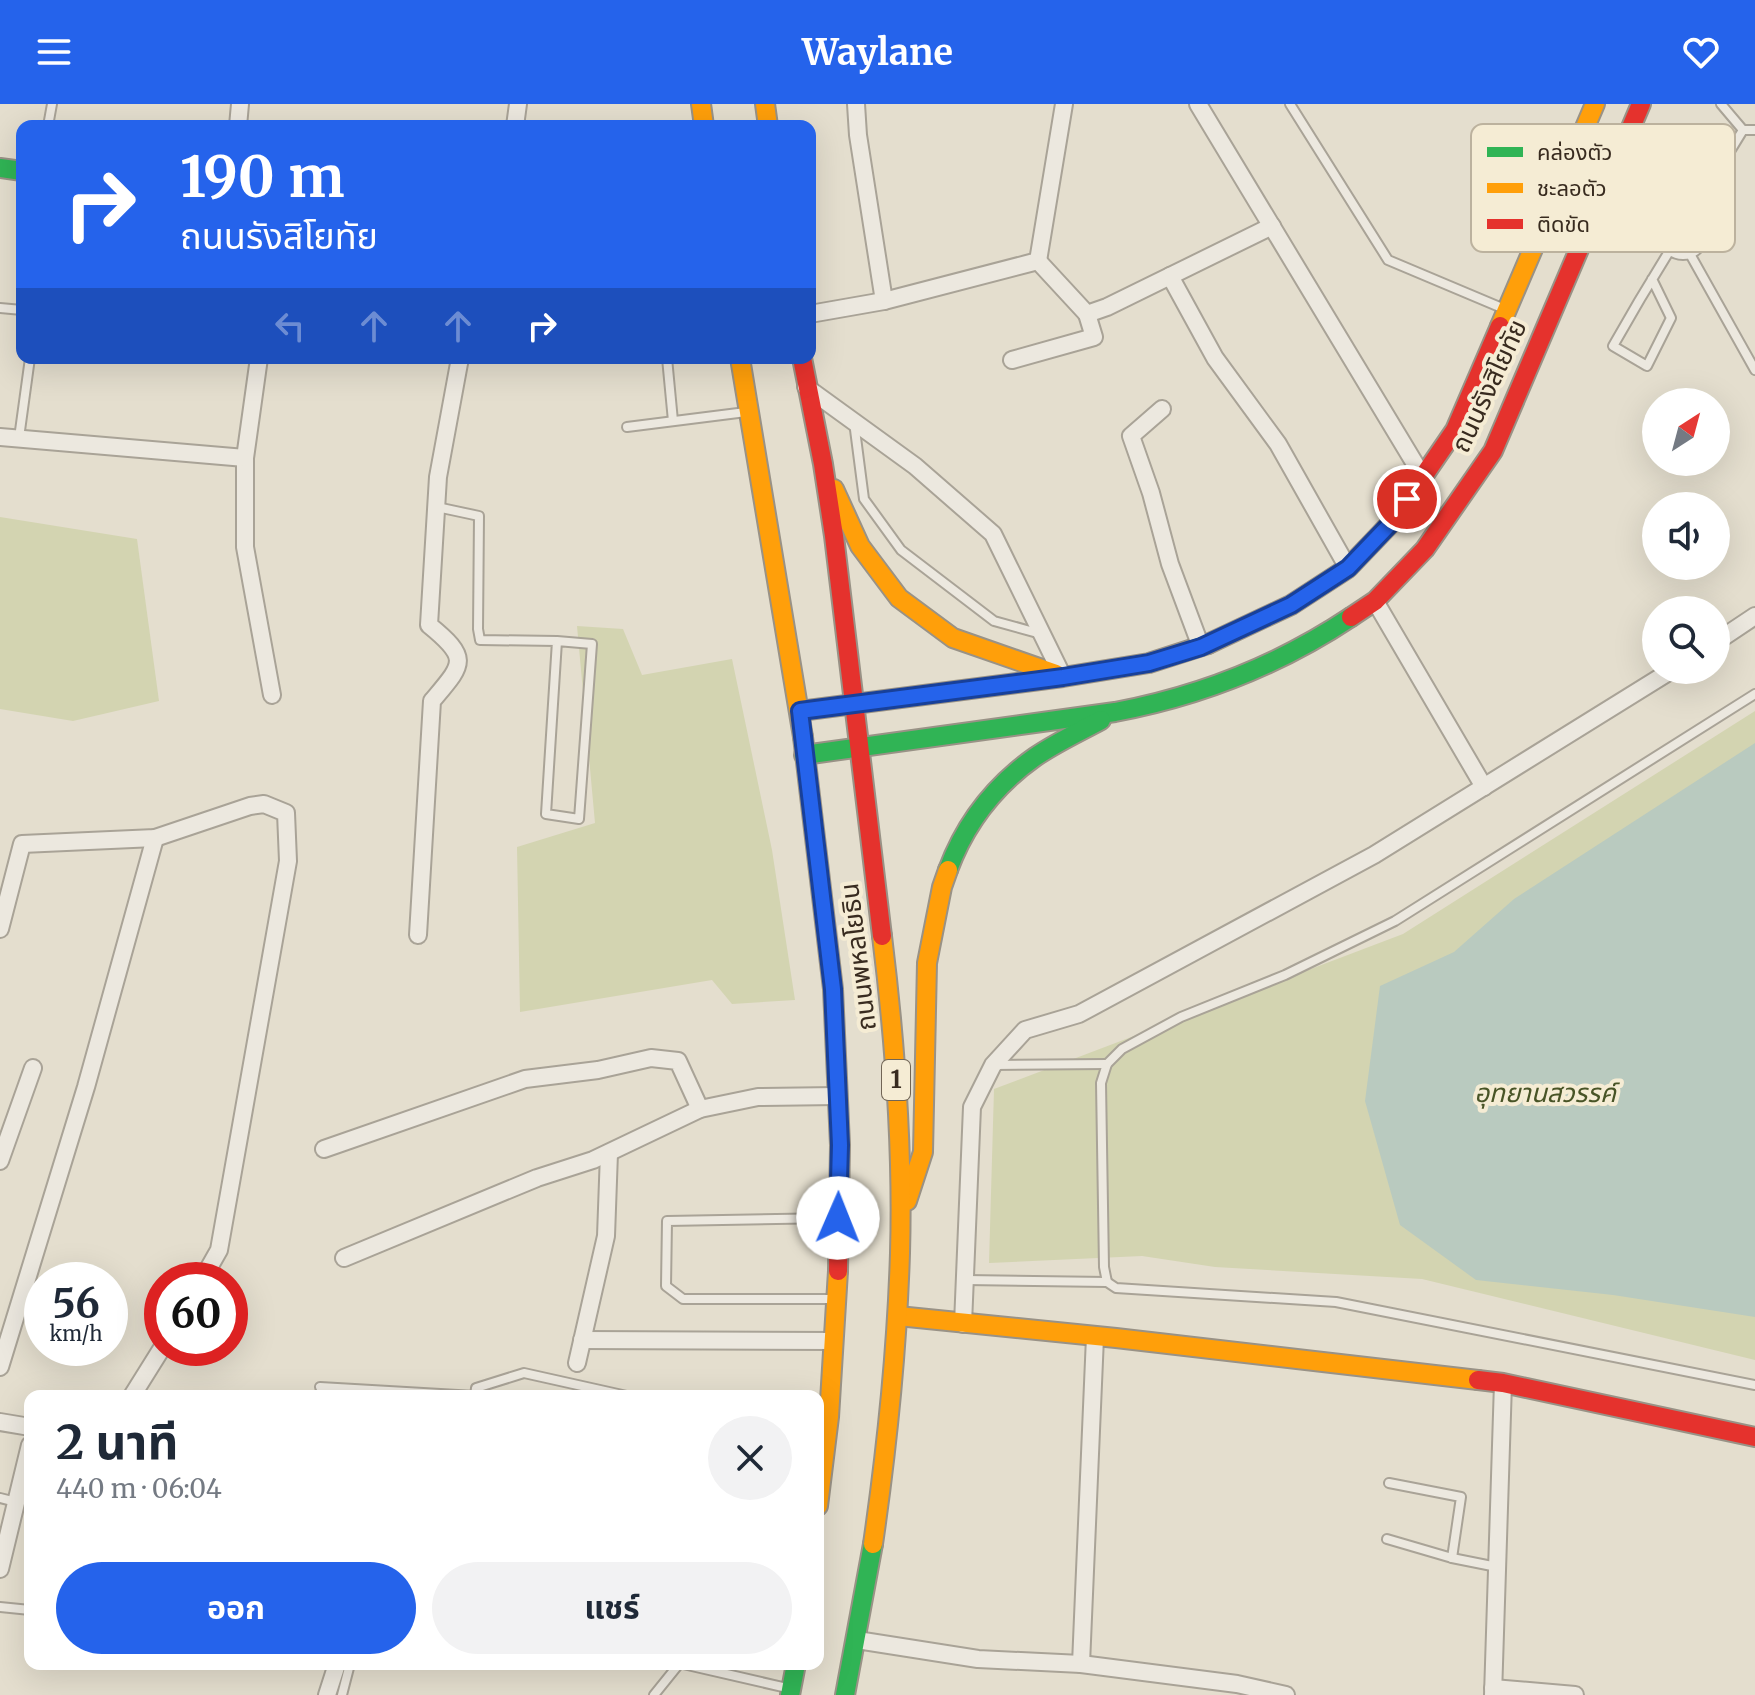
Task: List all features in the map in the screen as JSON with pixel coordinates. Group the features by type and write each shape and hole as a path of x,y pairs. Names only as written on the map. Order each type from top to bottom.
{"main road":[{"name":"ถนนรังสิโยทัย","path":"1586,124 1595,104"},
{"name":"ถนนรังสิโยทัย","path":"1632,124 1641,104"},
{"name":"ถนนรังสิโยทัย","path":"800,711 1149,663 1201,647 1291,605 1348,568 1392,522 1423,477 1455,430 1532,252"},
{"name":"ถนนรังสิโยทัย","path":"804,755 1162,703 1216,687 1312,643 1375,601 1425,549 1493,451 1578,252"},
{"name":"ถนนพหลโยธิน","path":"741,364 800,711 833,989 837,1096 837,1299 824,1457"},
{"name":"ถนนพหลโยธิน","path":"803,364 823,465 854,704 891,1010 898,1105 898,1316 872,1549 845,1695"},
{"path":"823,465 860,546 899,598 953,638 1063,677"},
{"path":"900,1222 923,1152 927,963 942,887 960,838 990,797 1035,757 1115,712"},
{"path":"898,1316 1503,1383 1755,1437"},
{"path":"791,1692 795,1670"}],"street":[{"path":"856,104 884,301"},
{"path":"1038,261 1064,104"},
{"path":"1198,104 1423,477"},
{"path":"1087,314 1272,226"},
{"path":"816,313 884,301 1038,261"},
{"path":"1012,360 1094,337 1087,314 1038,261"},
{"path":"1170,276 1215,358 1278,444 1348,568"},
{"path":"258,364 245,458 245,547 272,695"},
{"path":"418,935 432,701 456,672 457,654 449,641 429,625 438,477 459,364"},
{"path":"806,387 915,466 993,534 1063,677"},
{"path":"1162,409 1131,436 1151,493 1170,564 1201,647"},
{"path":"0,437 245,458"},
{"path":"1375,601 1484,787"},
{"path":"1730,633 1755,616"},
{"path":"963,1324 972,1107 993,1065 1025,1030 1079,1014 1374,855 1650,684"},
{"path":"0,929 22,844 155,838 264,804 286,813 288,861 219,1250 212,1262"},
{"path":"0,1367 86,1087 155,838"},
{"path":"324,1149 525,1079 598,1070 651,1058 678,1061 700,1109"},
{"path":"0,1159 33,1068"},
{"path":"344,1258 537,1178 609,1153 700,1109 758,1097 837,1096"},
{"path":"577,1363 606,1236 609,1153"},
{"path":"1081,1664 1095,1337"},
{"path":"582,1340 834,1341"},
{"path":"136,1390 151,1366"},
{"path":"1503,1383 1493,1692 1575,1695"},
{"path":"0,1422 24,1426"},
{"path":"0,1569 8,1500 24,1460"},
{"path":"857,1640 978,1659 1081,1664 1236,1690 1286,1695"},
{"path":"327,1695 335,1670"}],"lane":[{"path":"1290,104 1388,260 1507,310"},
{"path":"1723,105 1743,130"},
{"path":"1743,130 1755,130"},
{"path":"1735,143 1743,130"},
{"path":"1652,279 1671,318 1647,366 1613,346 1652,279 1669,252"},
{"path":"1675,252 1683,255 1692,252"},
{"path":"1690,254 1755,370"},
{"path":"19,439 29,364"},
{"path":"668,364 673,421"},
{"path":"627,427 749,411"},
{"path":"854,422 864,499 901,550 994,621 1042,634"},
{"path":"436,507 479,516 480,640 557,641 592,644 579,819 546,814 557,641"},
{"path":"1107,1282 1104,1267 1101,1083 1107,1064 1122,1049 1181,1017 1285,975 1395,921 1755,694"},
{"path":"993,1065 1107,1064"},
{"path":"837,1299 683,1299 666,1286 666,1273 667,1221 838,1218"},
{"path":"966,1280 1107,1282 1116,1288 1336,1302 1755,1385"},
{"path":"476,1390 524,1373 600,1390"},
{"path":"321,1390 320,1387 372,1390"},
{"path":"1389,1483 1461,1497 1452,1558"},
{"path":"1387,1539 1497,1567"},
{"path":"0,1607 24,1609"},
{"path":"342,1695 348,1670"},
{"path":"654,1695 676,1670"},
{"path":"705,1670 791,1692"}],"green space":[{"path":"0,517 137,539 159,701 73,721 0,709"},
{"path":"577,626 623,629 642,675 732,659 772,850 795,1000 732,1004 712,980 520,1012 517,847 595,823"},
{"name":"อุทยานสวรรค์","path":"1755,711 1755,1360 1422,1279 1215,1267 1142,1256 989,1263 994,1089 1403,934"}],"shaded area":[{"path":"1755,743 1755,1317 1613,1295 1476,1280 1400,1225 1365,1101 1380,986 1454,952 1514,899"}],"traffic: fast":[{"path":"0,168 16,170"},
{"path":"804,755 1147,705 1208,688 1267,664 1351,617"},
{"path":"800,711 1149,663 1208,644"},
{"path":"948,870 972,822 1006,780 1043,752 1101,720"},
{"path":"845,1695 873,1544"},
{"path":"790,1695 795,1670"}],"traffic: slow":[{"path":"701,104 703,120"},
{"path":"765,104 767,120"},
{"path":"1586,124 1595,104"},
{"path":"1500,326 1532,252"},
{"path":"741,364 803,737"},
{"path":"834,489 860,546 899,598 953,638 1056,674"},
{"path":"907,1201 923,1152 927,963 948,870"},
{"path":"873,1544 894,1363 901,1213 897,1094 882,936"},
{"path":"824,1457 838,1271"},
{"path":"898,1316 1478,1380"}],"traffic: jam":[{"path":"1632,124 1641,104"},
{"path":"1351,617 1375,601 1425,549 1493,451 1578,252"},
{"path":"1208,644 1291,605 1348,568 1392,522 1455,430 1500,326"},
{"path":"803,364 834,536 882,936"},
{"path":"803,737 833,989 840,1145 838,1271"},
{"path":"1478,1380 1755,1437"}],"route":[{"path":"838,1218 840,1145 833,989 800,711 1063,677 1149,663 1201,647 1291,605 1348,568 1392,522 1407,499"}]}
